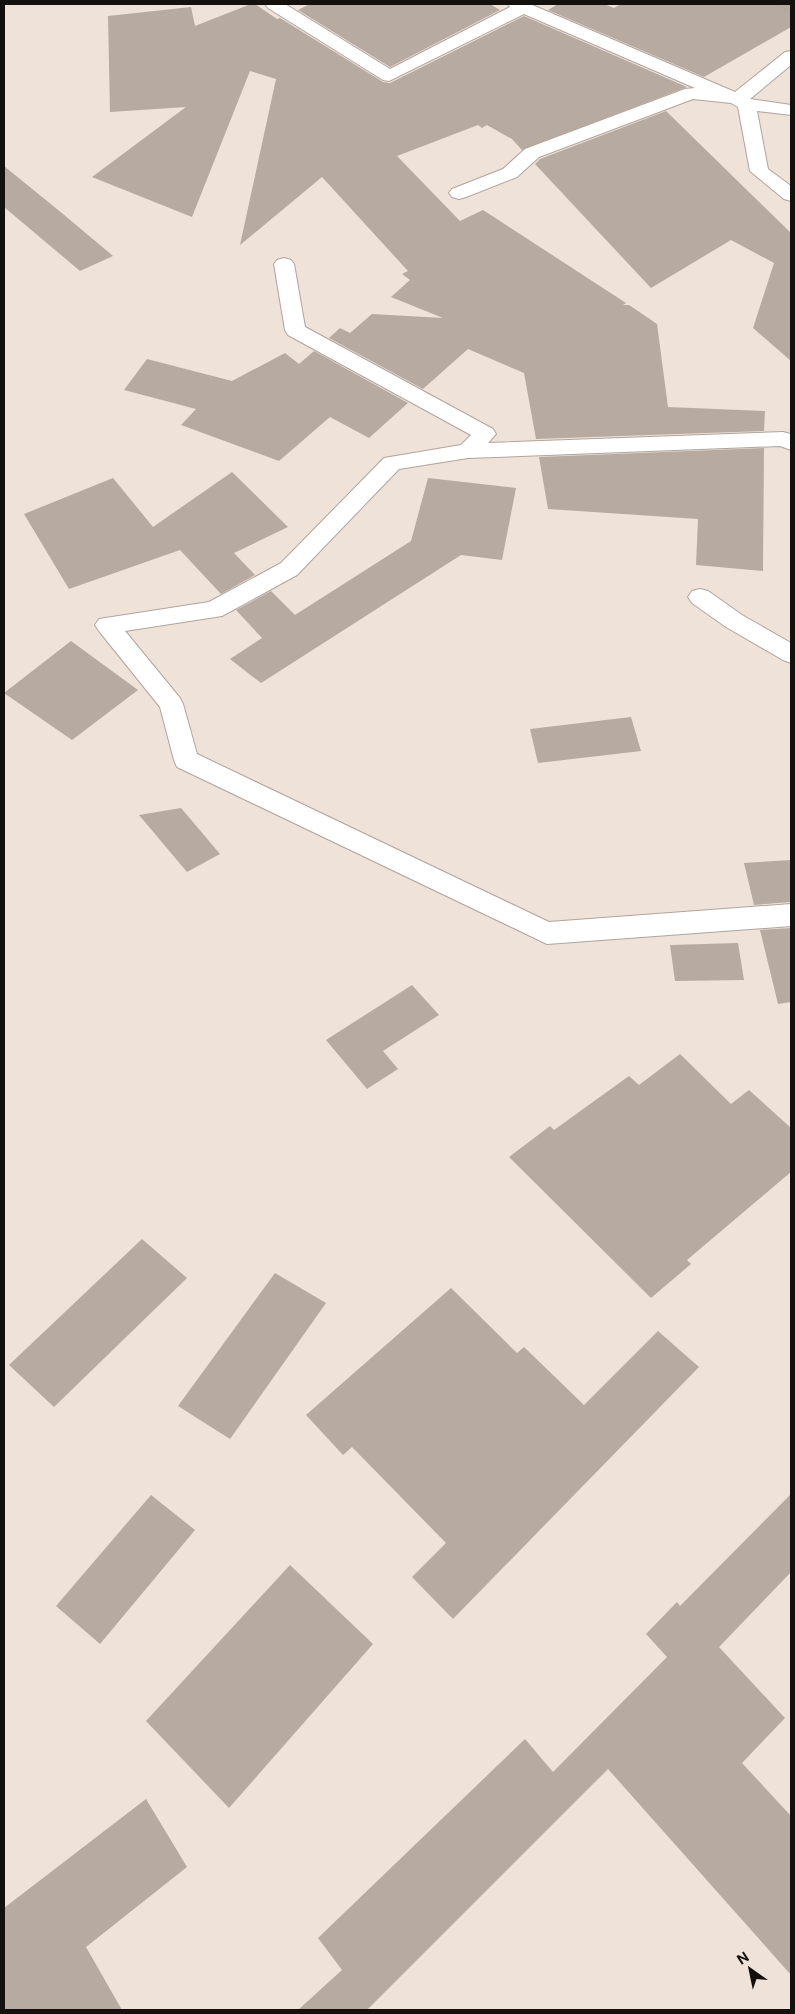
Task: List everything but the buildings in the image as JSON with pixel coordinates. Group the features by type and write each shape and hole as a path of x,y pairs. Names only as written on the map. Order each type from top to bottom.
{"street":[{"path":"274,4 389,76 520,6 742,101"},
{"path":"742,101 791,56"},
{"path":"459,193 510,173 532,153 691,93 791,110"},
{"path":"742,101 759,171 791,195"},
{"path":"284,264 295,330 485,434 468,451"},
{"path":"791,443 784,439 703,441 553,450 468,451 392,463 289,569 214,610 107,625 171,704 186,760 547,933 791,915"},
{"path":"700,598 734,621 791,654"}],"path":[{"path":"774,4 791,12"}]}
